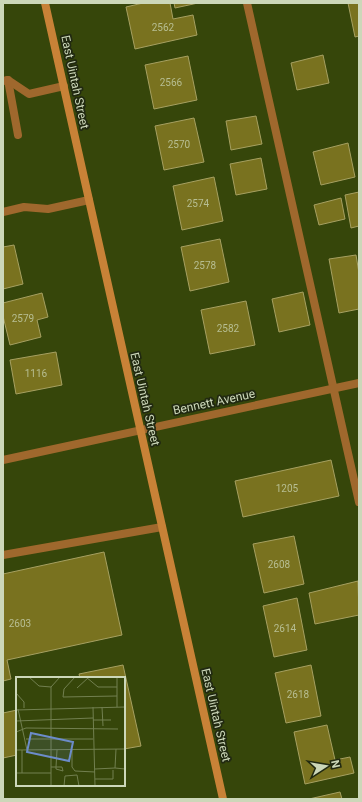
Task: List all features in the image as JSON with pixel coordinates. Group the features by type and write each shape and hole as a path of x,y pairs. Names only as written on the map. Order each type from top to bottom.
{"main road":[{"name":"East Uintah Street","path":"45,3 223,799"}],"street":[{"path":"247,3 359,502"},
{"path":"5,80 30,94 64,86"},
{"path":"5,80 18,135"},
{"path":"3,212 24,207 48,209 89,200"},
{"name":"Bennett Avenue","path":"3,460 359,383"},
{"path":"3,555 162,527"}],"building":[{"path":"143,3 170,3 173,19 193,15 197,35 135,49 126,7"},
{"path":"174,3 198,3 175,8"},
{"path":"348,3 359,3 359,36 355,37"},
{"path":"323,55 329,83 297,90 291,63"},
{"path":"188,56 197,100 154,109 145,65"},
{"path":"256,116 262,144 231,150 226,121"},
{"path":"194,118 204,162 164,170 155,126"},
{"path":"348,143 355,177 321,185 313,152"},
{"path":"261,158 267,189 236,195 230,164"},
{"path":"214,177 223,221 182,230 173,186"},
{"path":"359,192 359,226 351,228 345,195"},
{"path":"341,198 345,219 319,225 314,205"},
{"path":"220,239 229,282 190,291 181,247"},
{"path":"14,245 23,284 3,289 3,247"},
{"path":"356,255 359,273 359,309 339,313 329,259"},
{"path":"303,292 310,325 279,332 272,299"},
{"path":"42,293 48,317 37,320 41,337 10,345 3,316 3,303"},
{"path":"246,301 255,345 210,354 201,310"},
{"path":"56,352 62,385 16,394 10,360"},
{"path":"331,460 339,496 243,517 235,481"},
{"path":"294,536 304,584 264,593 253,544"},
{"path":"104,552 122,635 7,660 11,679 3,681 3,574"},
{"path":"358,581 359,615 315,624 309,593"},
{"path":"297,598 307,650 274,657 263,606"},
{"path":"123,665 141,746 125,749 125,677 80,677 79,674"},
{"path":"311,665 321,716 286,723 275,673"},
{"path":"16,710 16,755 3,758 3,713"},
{"path":"327,725 335,760 350,757 354,773 305,784 294,732"},
{"path":"340,792 342,799 309,799"}]}
